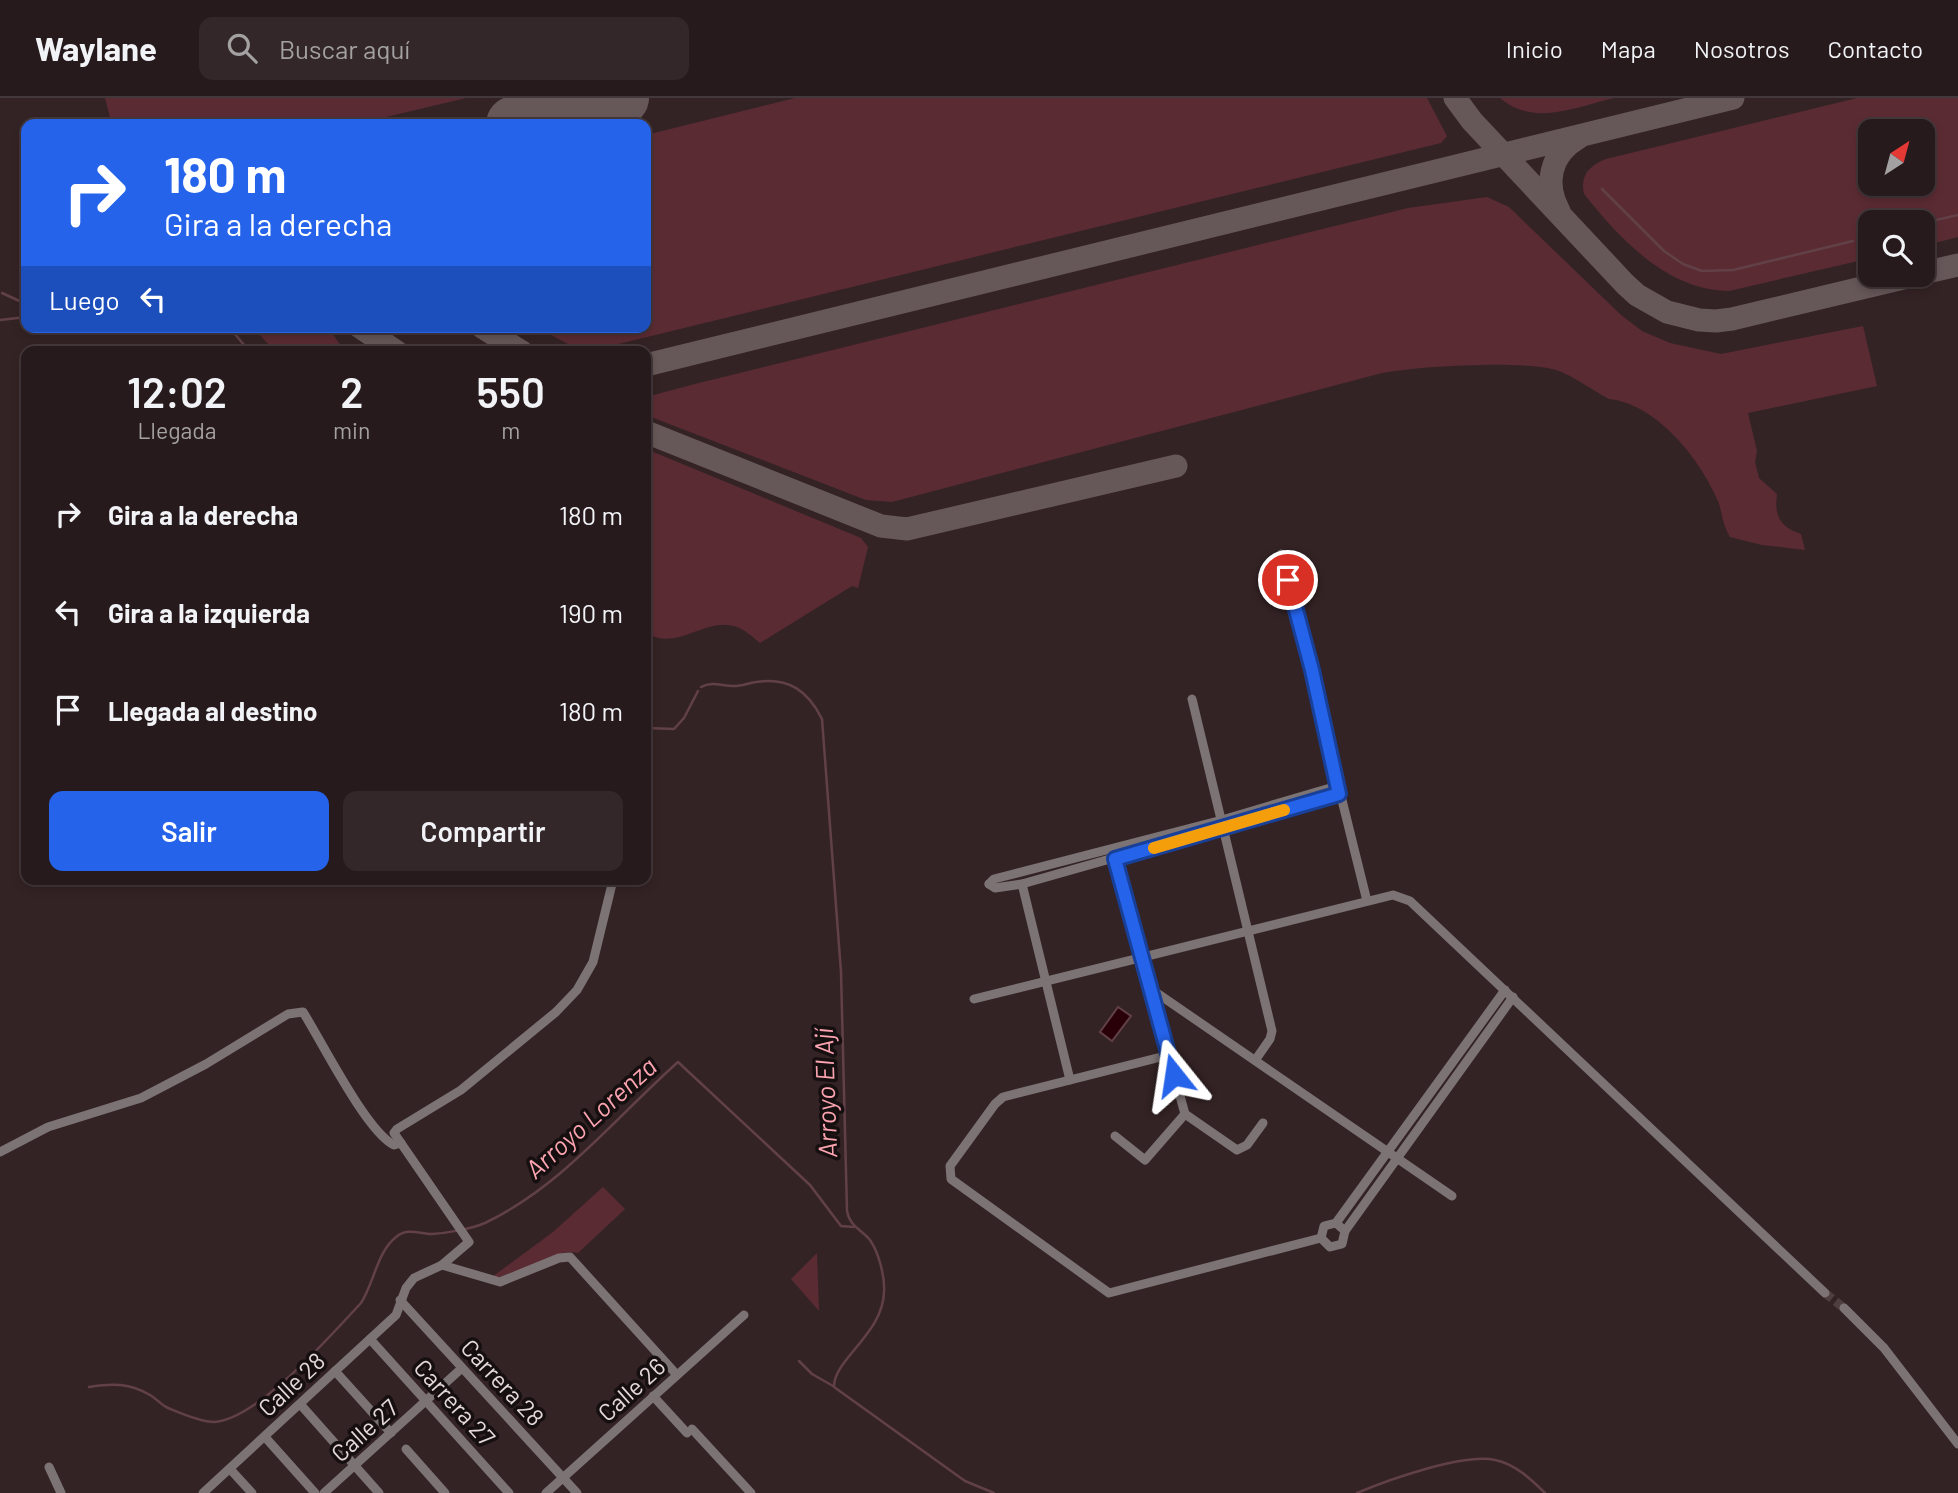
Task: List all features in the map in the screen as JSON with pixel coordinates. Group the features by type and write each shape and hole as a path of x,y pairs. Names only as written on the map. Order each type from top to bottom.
{"street":[{"path":"1281,554 1312,670 1338,790 1367,901"},
{"path":"1192,699 1272,1031 1270,1040 1256,1059"},
{"path":"1223,823 1115,859 1022,884 995,888 989,885 994,879 1223,823 1338,790"},
{"path":"1115,859 1185,1114 1237,1150 1247,1145 1263,1123"},
{"path":"1022,884 1070,1080"},
{"path":"0,1152 48,1127 141,1098 206,1064 288,1014 298,1011 303,1012 384,1139 394,1144 401,1143 394,1133 397,1129 461,1090 556,1012 577,990 587,977 593,962 612,885"},
{"path":"974,999 1141,955 1393,895 1410,901 1825,1293"},
{"path":"1151,989 1452,1196"},
{"path":"1321,1238 1324,1227 1336,1223 1505,990"},
{"path":"1321,1238 1330,1247 1336,1248 1342,1244 1345,1231 1513,997"},
{"path":"1169,1055 999,1100 950,1166 949,1172 958,1185 1109,1293 1321,1238"},
{"path":"1115,1136 1145,1160 1185,1114"},
{"name":"Calle 28","path":"203,1493 396,1315 400,1300 414,1278 442,1265 469,1242 401,1143"},
{"path":"1336,1223 1345,1231"},
{"path":"442,1265 500,1282 559,1258 570,1257 677,1375"},
{"name":"Carrera 28","path":"400,1300 577,1493"},
{"path":"1844,1308 1884,1348 1958,1444"},
{"name":"Calle 26","path":"546,1493 744,1315"},
{"name":"Carrera 27","path":"370,1339 509,1493"},
{"name":"Calle 27","path":"324,1493 462,1368"},
{"path":"335,1371 391,1433"},
{"path":"653,1396 751,1493"},
{"path":"300,1404 379,1493"},
{"path":"265,1437 315,1493"},
{"path":"406,1450 445,1493"},
{"path":"49,1467 61,1493"},
{"path":"230,1469 252,1493"}],"shaded area":[{"path":"105,98 466,98 378,119 110,119"},
{"path":"795,98 1427,98 1447,136 1441,143 610,346 570,345 547,333 651,333 651,134"},
{"path":"1500,98 1614,98 1570,110 1541,113 1513,107"},
{"path":"1857,98 1958,98 1958,237 1935,243 1935,210 1858,210 1858,261 1729,291 1706,288 1685,282 1666,272 1630,245 1614,228 1584,194 1583,181 1587,172 1606,159"},
{"path":"1487,197 1509,207 1621,315 1642,331 1670,343 1721,354 1863,326 1877,386 1748,413 1757,451 1755,462 1759,478 1777,494 1780,520 1788,528 1801,534 1805,550 1762,545 1730,537 1718,501 1700,468 1675,436 1660,422 1627,403 1609,399 1576,379 1541,367 1470,365 1382,373 892,502 866,500 651,417 651,396 1408,208"},
{"path":"258,333 333,333 342,346 270,346"},
{"path":"651,451 861,538 868,547 858,588 852,586 760,643 740,628 725,625 680,637 657,638 651,635"},
{"path":"1118,1007 1131,1016 1112,1041 1100,1032"},
{"path":"603,1187 625,1209 578,1253 556,1255 514,1274 492,1277 553,1232"},
{"path":"817,1253 819,1311 791,1279"}],"waterway":[{"path":"1602,189 1664,251 1683,264 1702,271 1733,270 1853,241"},
{"path":"1935,220 1958,215"},
{"path":"2,293 21,302"},
{"path":"0,320 21,318"},
{"name":"Arroyo El Ají","path":"234,333 245,346"},
{"name":"Arroyo El Ají","path":"701,687 713,684 737,686 768,681 788,684 804,694 822,719 841,972 847,1211 853,1224 873,1245 881,1265 884,1286 882,1307 876,1321 841,1367 834,1387 965,1481 994,1493"},
{"name":"Arroyo El Ají","path":"651,728 674,729 684,718 698,691"},
{"name":"Arroyo Lorenza","path":"89,1387 113,1385 135,1388 168,1408 208,1422 231,1418 251,1407 293,1373 361,1303 384,1251 396,1237 409,1232 432,1234 466,1229 485,1223 513,1208 587,1150 678,1062 810,1185 841,1226 854,1227"},
{"path":"799,1361 812,1374 833,1386"},
{"name":"Arroyo El Ají","path":"1357,1493 1426,1469 1481,1459 1509,1465 1528,1477 1545,1493"}],"taxiway":[{"path":"1455,98 1472,121 1625,284 1637,295 1667,312 1699,320 1732,319 1866,287"},
{"path":"651,364 1733,98"},
{"path":"1559,211 1552,190 1552,170 1561,152 1578,138"},
{"path":"1935,270 1958,265"},
{"path":"369,333 388,346"},
{"path":"492,333 512,346"},
{"path":"651,434 881,526 907,529 1176,466"}],"runway":[{"path":"535,119 621,98"}],"tunnel":[{"path":"1825,1293 1844,1308"}],"slow traffic":[{"path":"1154,848 1284,810"}],"route":[{"path":"1174,1075 1115,859 1339,794 1312,670 1288,580"}]}
